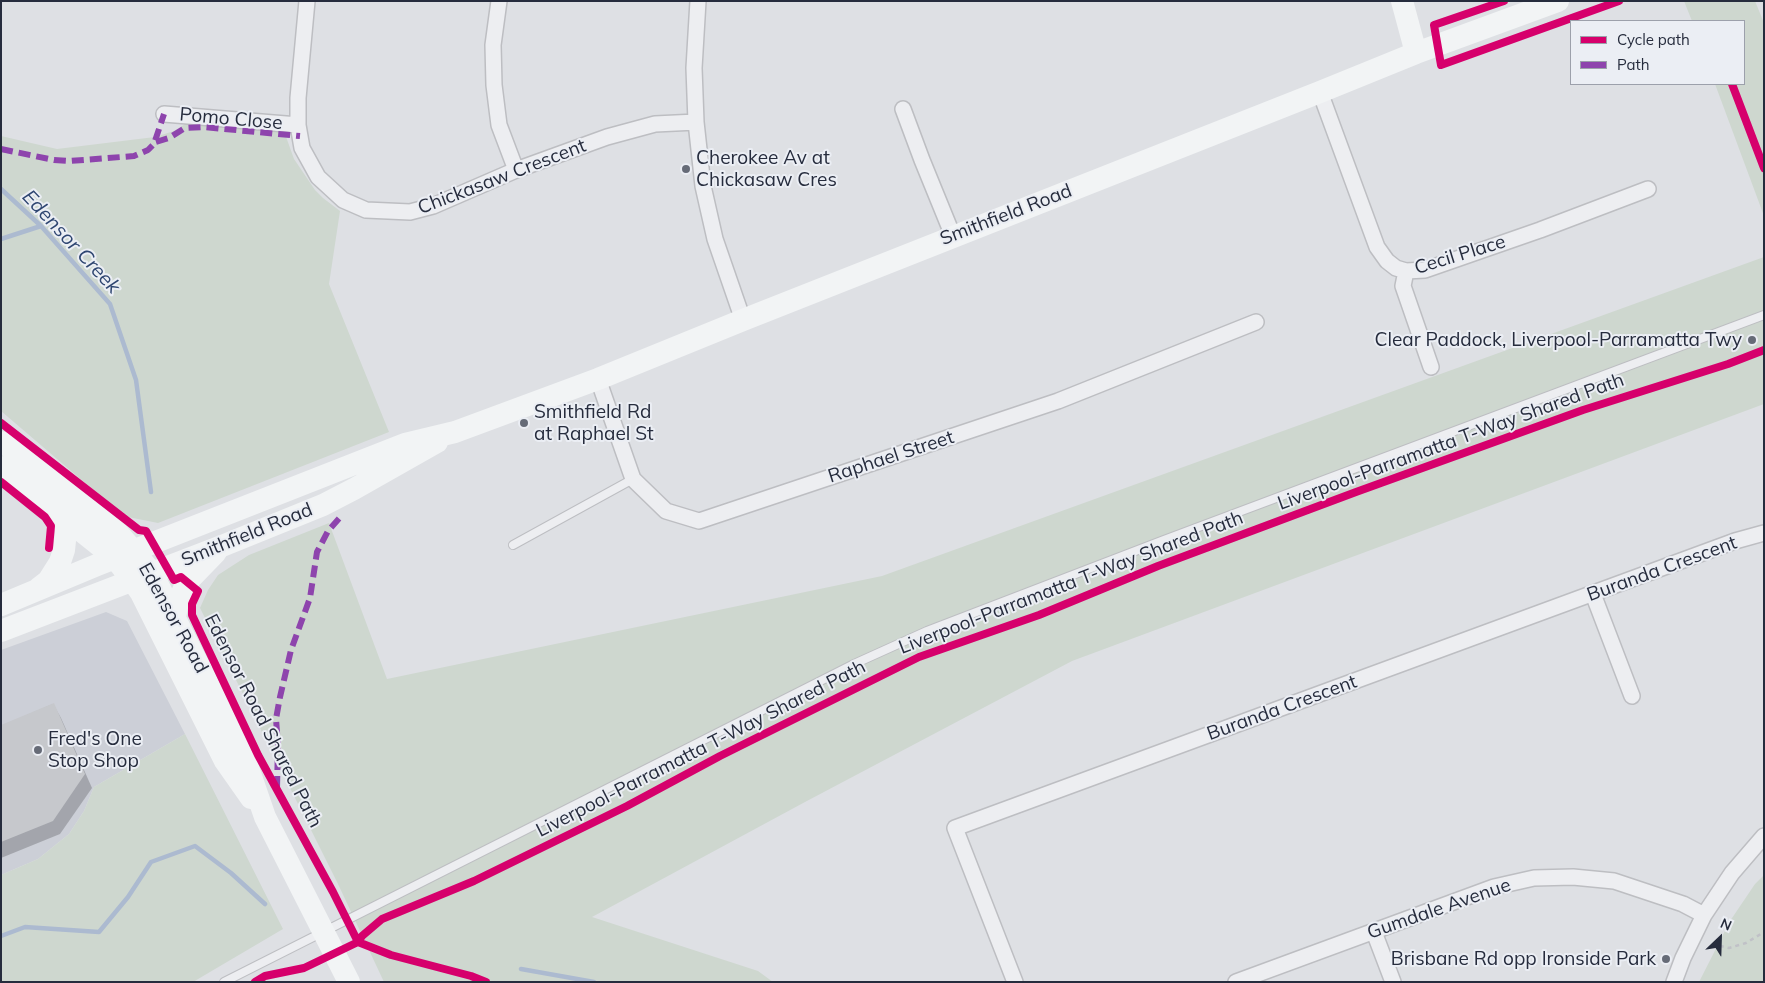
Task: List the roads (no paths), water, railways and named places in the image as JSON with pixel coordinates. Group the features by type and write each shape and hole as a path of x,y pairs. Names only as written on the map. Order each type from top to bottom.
{"main road":[{"path":"1402,1 1416,53"},
{"name":"Smithfield Road","path":"1,605 405,444 455,432 598,379 1416,53 1558,1"},
{"name":"Smithfield Road","path":"1,631 323,505 410,459 455,432"},
{"name":"Edensor Road","path":"1,442 13,449 117,532 125,555 175,617 243,753 265,817 349,982"},
{"name":"Edensor Road","path":"1,467 63,517 125,555"},
{"path":"32,593 48,580 60,562 64,550 66,531 63,517"},
{"path":"175,617 178,602 187,582 222,546"},
{"name":"Edensor Road","path":"142,577 141,593 225,761 265,817"}],"street":[{"name":"Chickasaw Crescent","path":"307,1 298,98 298,125 302,148 318,177 342,200 366,210 410,212 433,206 516,170 607,137 654,124 696,122"},
{"path":"499,1 493,45 494,85 500,125 516,170"},
{"path":"698,1 694,68 696,122 703,186 713,230 743,320"},
{"name":"Cecil Place","path":"1320,92 1377,247 1387,261 1396,268 1406,271 1425,270 1540,230 1648,189"},
{"path":"903,109 953,236"},
{"name":"Pomo Close","path":"164,114 298,125"},
{"path":"1406,271 1403,286 1431,367"},
{"name":"Raphael Street","path":"598,379 633,479 666,511 699,521 1058,401 1256,322"},
{"name":"Buranda Crescent","path":"1015,982 955,828 1735,541 1764,533"},
{"path":"1593,594 1632,696"},
{"path":"1674,982 1683,958 1704,915 1732,873 1764,836"},
{"name":"Gumdale Avenue","path":"1236,982 1494,887 1543,878 1573,877 1614,881 1676,902 1704,915"},
{"path":"1374,932 1393,982"}],"lane":[{"path":"224,982 854,664 927,630 1764,315"},
{"path":"513,545 633,479"}],"waterway":[{"name":"Edensor Creek","path":"1,189 41,226 110,304 136,380 151,492"},
{"path":"1,239 41,226"},
{"path":"1,936 25,927 99,932 128,897 151,862 195,846 231,873 265,904"},
{"path":"521,969 594,982"}],"place":[{"name":"Cherokee Av at Chickasaw Cres","path":"686,169"},
{"name":"Clear Paddock, Liverpool-Parramatta Twy","path":"1752,340"},
{"name":"Smithfield Rd at Raphael St","path":"524,423"},
{"name":"Fred's One Stop Shop","path":"38,750"},
{"name":"Brisbane Rd opp Ironside Park","path":"1666,959"}]}
